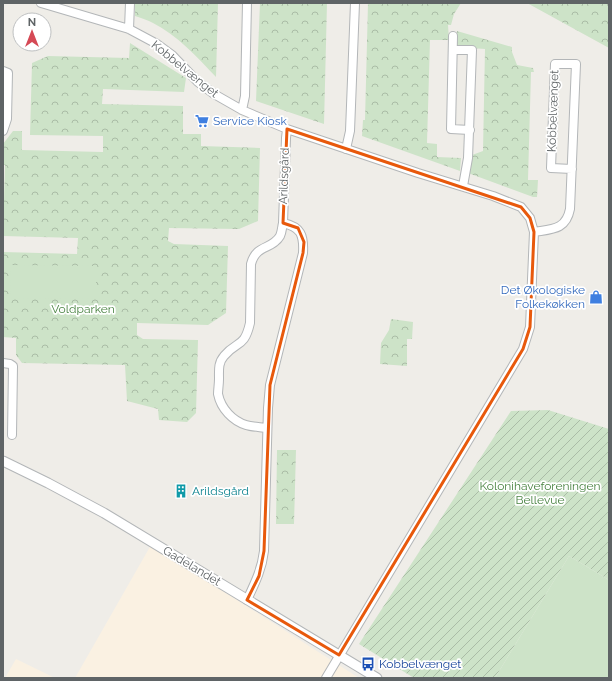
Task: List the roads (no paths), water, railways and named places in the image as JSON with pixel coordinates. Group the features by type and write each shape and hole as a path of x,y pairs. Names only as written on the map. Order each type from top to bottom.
{"street":[{"name":"Kobbelvænget","path":"41,3 129,29 157,44 172,55 198,82 214,94 242,110 287,129 418,173 493,196 521,207 530,218 534,232 530,328 523,349 326,678"},
{"path":"129,29 130,3"},
{"path":"242,110 245,96 247,3"},
{"path":"346,149 350,132 355,3"},
{"path":"453,36 451,129 470,130"},
{"path":"453,50 472,50 468,158 462,186"},
{"name":"Kobbelvænget","path":"534,232 557,228 564,224 569,216 570,209 572,169 576,64 555,64 551,168 572,169"},
{"path":"3,71 8,73 7,119 3,131"},
{"name":"Arildsgård","path":"267,428 248,426 237,422 222,405 218,394 219,364 224,356 243,342 248,332 250,323 251,264 253,257 258,251 275,241 280,235 283,223 287,129"},
{"path":"247,600 259,576 263,558 267,428 270,385 303,253 304,242 298,228 290,224 283,223"},
{"path":"3,363 13,366 12,435"},
{"name":"Gadelandet","path":"3,461 48,483 104,514 377,678"}],"place":[{"name":"Service Kiosk","path":"202,121"},
{"name":"Det Økologiske Folkekøkken","path":"596,297"},
{"name":"Arildsgård","path":"181,491"},
{"name":"Kobbelvænget","path":"368,664"}],"park label":[{"name":"Voldparken","path":"83,309"},
{"name":"Kolonihaveforeningen Bellevue","path":"540,493"}]}
